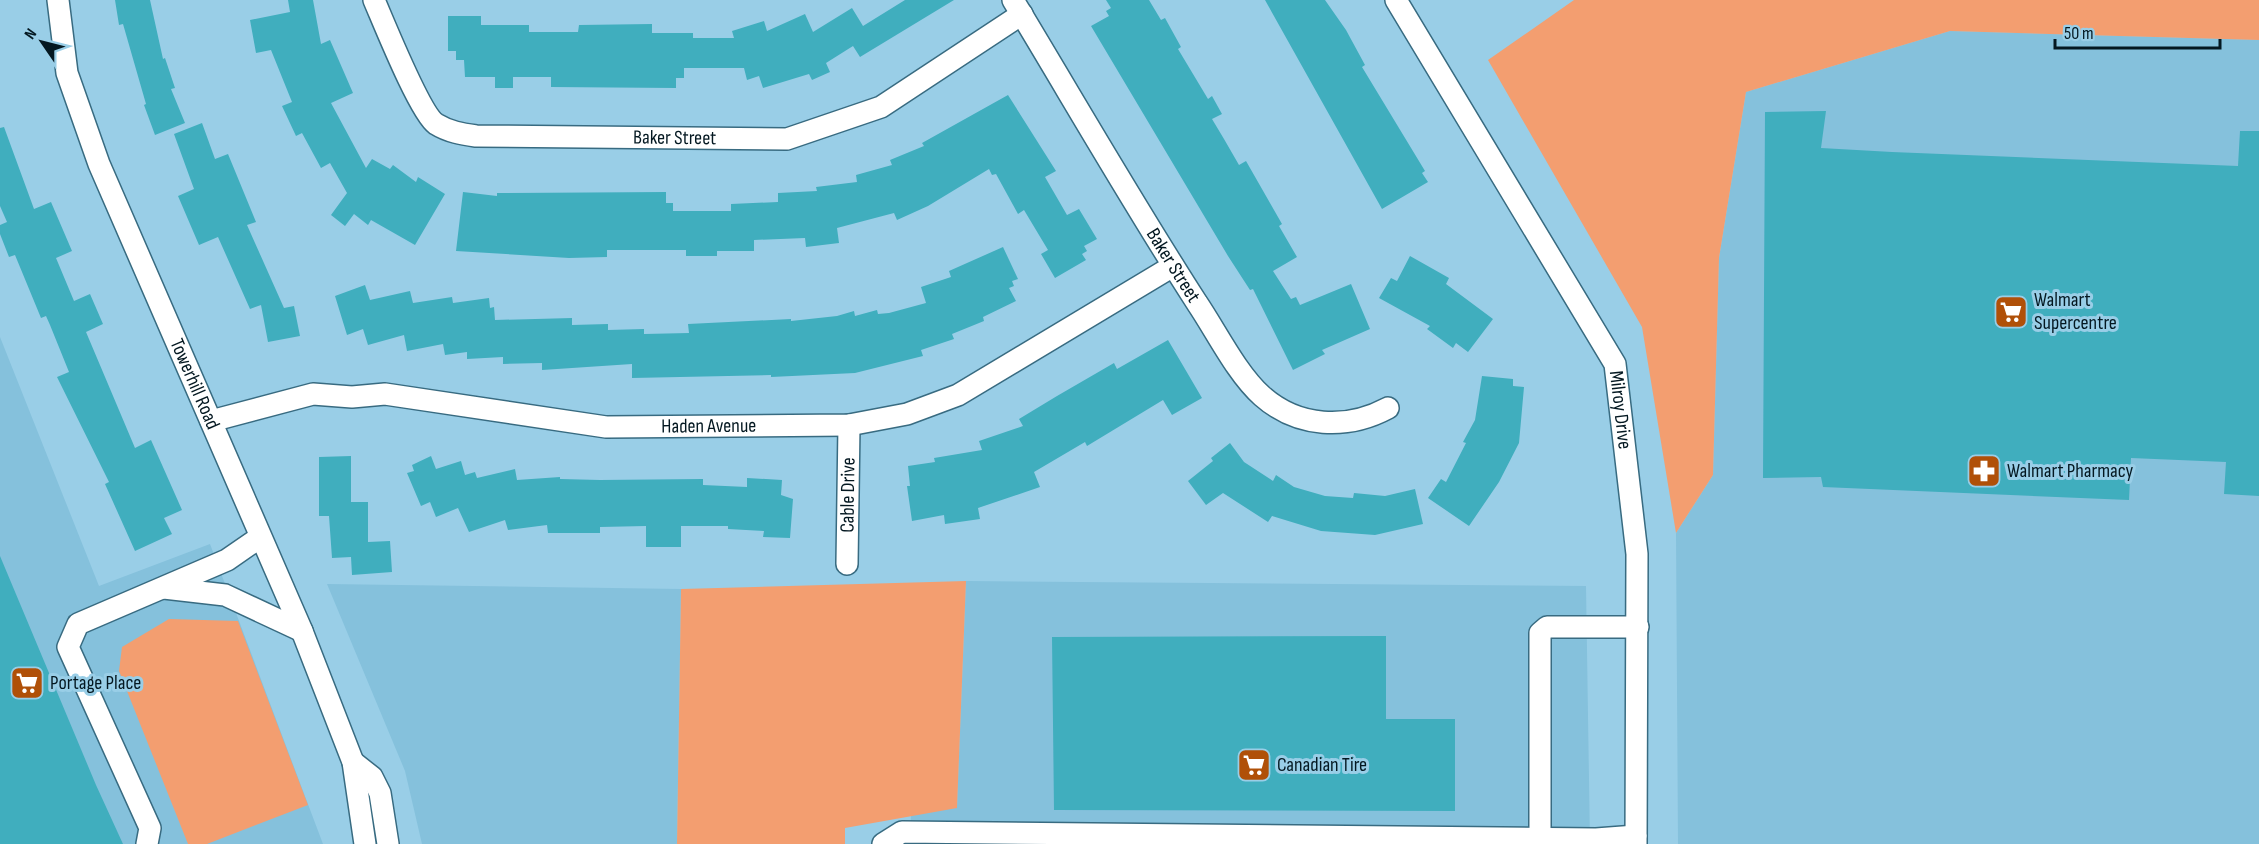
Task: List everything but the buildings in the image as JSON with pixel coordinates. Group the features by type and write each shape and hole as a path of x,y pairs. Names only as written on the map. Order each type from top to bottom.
{"street":[{"name":"Towerhill Road","path":"58,0 67,74 99,164 302,631 353,762 365,844"},
{"name":"Baker Street","path":"374,0 405,72 434,123 454,133 476,136 787,139 881,107 1018,7 1173,266 1246,378 1262,396 1294,417 1322,424 1372,417 1388,408"},
{"name":"Milroy Drive","path":"1396,0 1615,364 1637,554 1636,840"},
{"name":"Haden Avenue","path":"211,421 313,394 352,397 385,394 606,427 849,426 907,414 958,395 1173,266"},
{"name":"Cable Drive","path":"847,564 849,426"},
{"path":"147,844 150,828 68,647 78,624 227,560 260,538"},
{"path":"163,588 225,595 302,631"},
{"path":"1540,838 1540,633 1547,627 1638,627"},
{"name":"Towerhill Road","path":"353,762 372,777 380,793 388,844"},
{"path":"883,844 902,832 1347,840 1508,841 1540,838 1636,840"}],"shaded area":[{"path":"1574,0 2259,0 2259,40 1950,31 1746,92 1719,258 1713,475 1676,533 1642,327 1488,60"},
{"path":"1950,31 2259,40 2259,844 1678,844 1676,533 1713,475 1719,258 1746,92"},
{"path":"0,337 99,586 210,544 323,844 0,844"},
{"path":"966,581 1586,586 1590,844 910,844 911,815 957,807"},
{"path":"966,581 957,808 845,828 845,844 677,844 681,589"},
{"path":"327,584 681,589 677,844 422,844 405,771"},
{"path":"169,619 238,621 308,805 207,844 188,844 119,671 122,647"}],"place":[{"name":"Walmart Supercentre","path":"2011,312"},
{"name":"Walmart Pharmacy","path":"1984,471"},
{"name":"Portage Place","path":"27,683"},
{"name":"Canadian Tire","path":"1254,765"}]}
